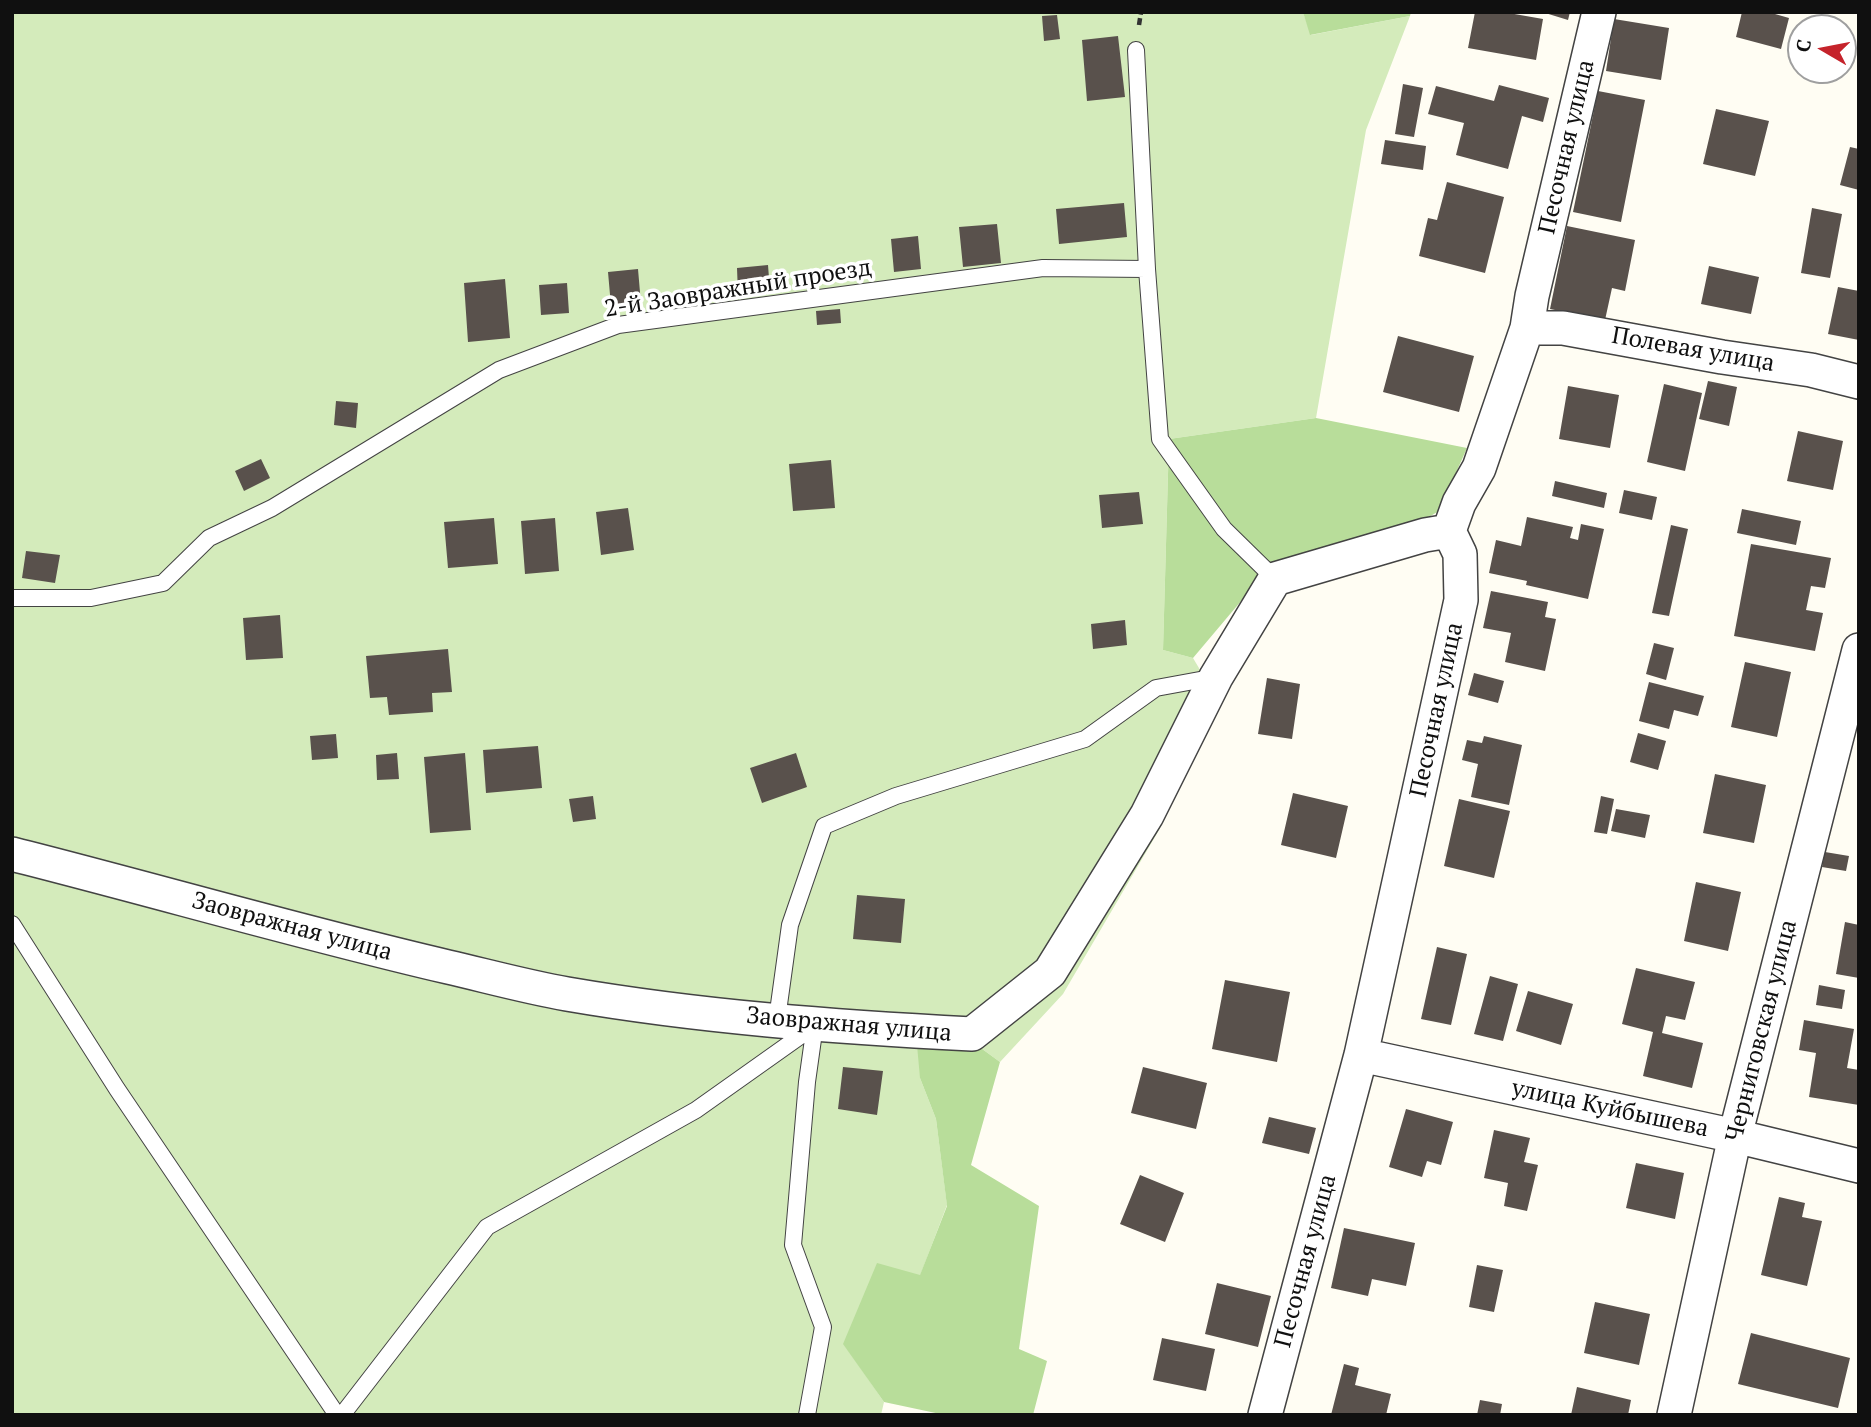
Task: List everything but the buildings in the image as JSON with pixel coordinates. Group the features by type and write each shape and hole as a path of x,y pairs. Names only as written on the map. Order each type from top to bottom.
{"street":[{"name":"Песочная улица","path":"1265,1415 1361,1055 1461,600 1460,554 1449,531 1459,503 1479,468 1527,328 1532,296 1599,12"},
{"name":"Полевая улица","path":"1527,328 1563,327 1722,357 1811,370 1859,382"},
{"path":"1275,579 1425,535 1449,531"},
{"name":"Заовражная улица","path":"12,854 350,944 564,993 691,1012 815,1025 972,1034 1050,972 1147,815 1216,677 1275,579"},
{"name":"Черниговская улица","path":"1674,1415 1735,1136 1859,650"},
{"name":"улица Куйбышева","path":"1361,1055 1735,1136 1859,1166"}],"lane":[{"path":"1136,50 1147,269 1160,439 1224,529 1275,579"},
{"name":"2-й Заовражный проезд","path":"12,598 91,598 163,583 209,538 272,508 499,370 618,326 1043,268 1147,269"},
{"path":"777,1019 790,925 824,826 896,796 1085,739 1156,688 1216,677"},
{"path":"12,924 117,1089 340,1415 487,1227 696,1110 815,1025"},
{"path":"807,1415 823,1327 793,1245 807,1082 815,1025"}],"green space":[{"path":"12,12 1303,12 1311,35 1410,16 1366,130 1316,418 1169,439 1163,650 1193,658 1218,700 1159,830 1063,994 1000,1062 974,1043 920,1078 936,1119 947,1205 920,1276 844,1344 884,1402 881,1415 12,1415"},
{"path":"1303,12 1411,12 1410,16 1310,35"},
{"path":"1316,418 1467,448 1439,511 1417,524 1274,562 1193,658 1163,650 1169,439"},
{"path":"974,1043 1000,1062 971,1165 1039,1206 1019,1349 1047,1361 1033,1415 945,1415 884,1402 843,1344 877,1263 920,1275 947,1206 936,1119 920,1078 917,1045"}]}
